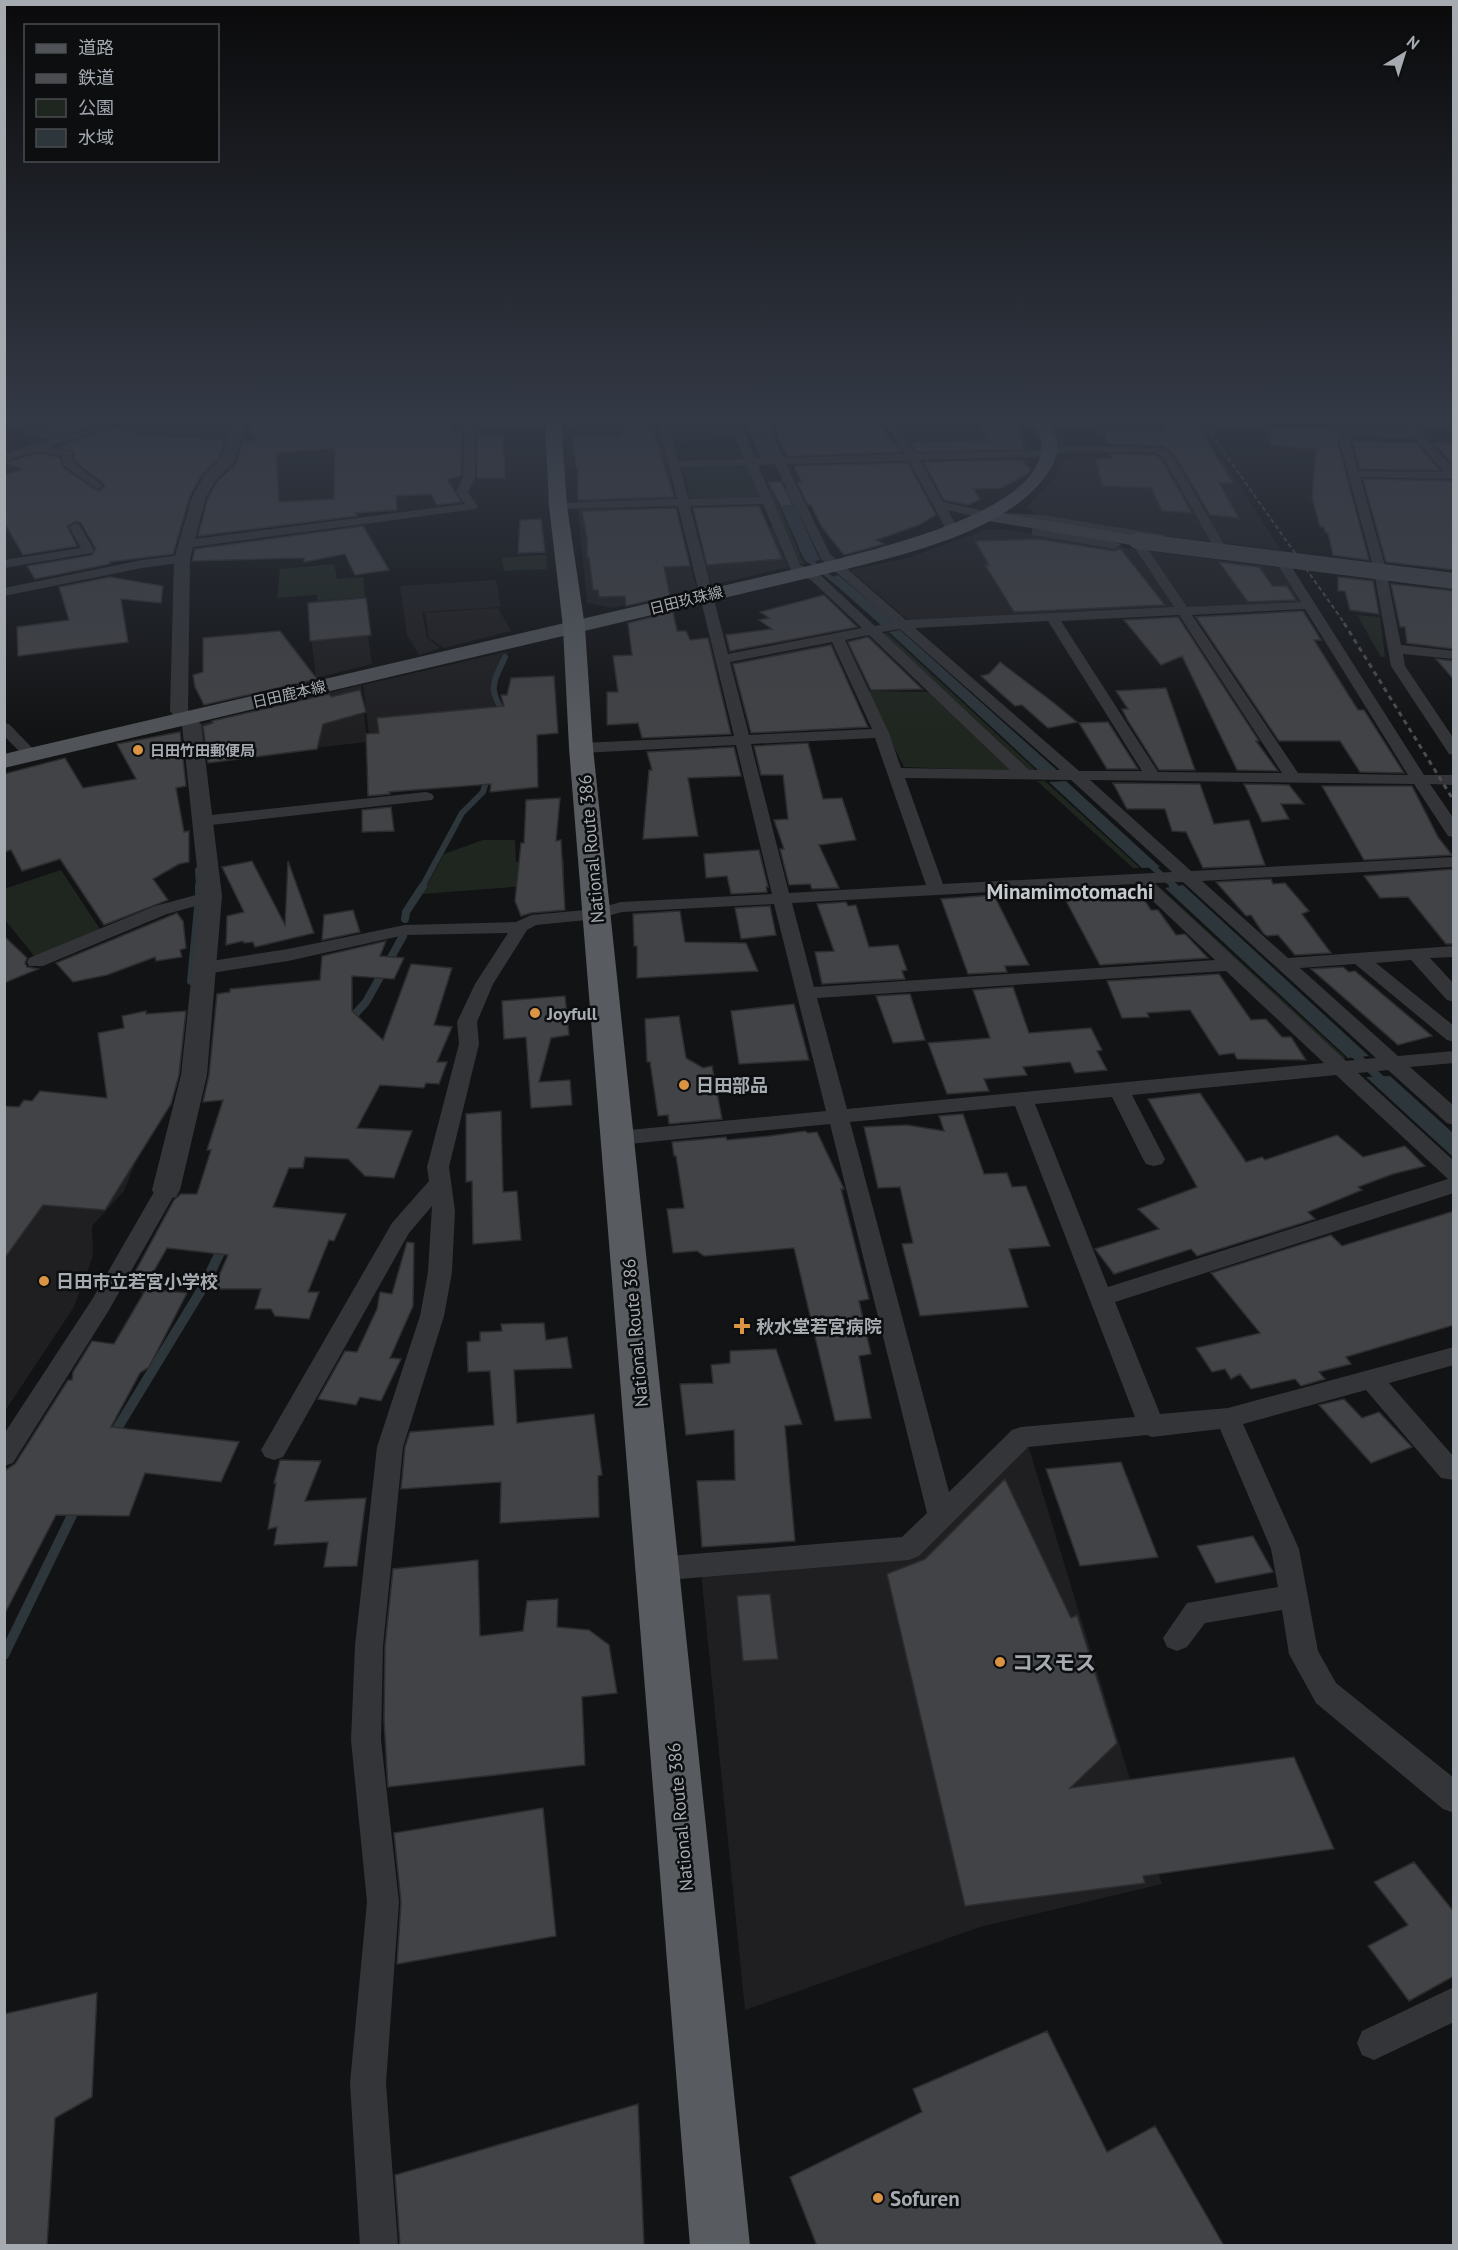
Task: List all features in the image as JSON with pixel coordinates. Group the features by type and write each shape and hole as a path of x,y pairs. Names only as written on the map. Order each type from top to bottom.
{"highway":[{"name":"National Route 386","path":"561,526 574,627 581,748 619,1138 656,1569 720,2246"}],"main road":[{"name":"日田玖珠線","path":"574,627 838,565 892,550 961,526"},
{"path":"1043,526 1139,544 1454,581"},
{"name":"日田鹿本線","path":"4,761 574,627"}],"street":[{"path":"4,1456 101,1304 166,1190 194,1075 211,896 191,724 179,711 184,552 191,526"},
{"path":"7,587 142,564 184,552 350,526"},
{"path":"690,526 782,900 941,1514"},
{"path":"778,526 795,567 815,577 1025,775"},
{"path":"810,526 825,556 1075,775 1454,1118"},
{"path":"1088,526 1269,554 1285,566 1454,832"},
{"path":"1208,526 1219,546"},
{"path":"1366,526 1379,571 1398,666 1454,752"},
{"path":"4,547 9,564 88,550 75,527"},
{"path":"1139,544 1285,566"},
{"path":"1139,544 1294,779"},
{"path":"1379,571 1454,573"},
{"path":"1379,571 1454,587"},
{"path":"722,659 905,624 1311,605"},
{"path":"1053,618 1153,776"},
{"path":"837,638 881,734 936,890"},
{"path":"1395,649 1454,655"},
{"path":"4,727 31,755"},
{"path":"581,748 881,734"},
{"path":"895,773 1454,780"},
{"path":"202,821 426,797"},
{"path":"379,2246 368,2083 383,1902 366,1740 369,1646 390,1447 432,1316 440,1272 444,1211 438,1167 469,1044 467,1022 484,984 509,948 520,927 531,920 597,914 621,908 1454,862"},
{"path":"1139,879 1454,1174"},
{"path":"36,962 161,910 211,896"},
{"path":"205,968 288,955 405,930 520,927"},
{"path":"1284,964 1454,951"},
{"path":"1416,954 1454,996"},
{"path":"1359,958 1454,1036"},
{"path":"806,993 1231,965"},
{"path":"619,1138 1454,1057"},
{"path":"1119,1089 1154,1159"},
{"path":"1023,1098 1152,1427"},
{"path":"274,1450 362,1299 400,1228 440,1184"},
{"path":"1101,1298 1454,1185"},
{"path":"656,1569 909,1548 1021,1437 1152,1427 1228,1418 1454,1356"},
{"path":"1371,1378 1450,1471"},
{"path":"1228,1418 1285,1549 1304,1654 1326,1693 1454,1798"},
{"path":"1177,1638 1197,1612 1294,1596"},
{"path":"1374,2043 1454,2004"}],"shaded area":[{"path":"580,526 626,526 637,566 690,564 697,589 612,608 587,603"},
{"path":"1101,526 1265,526 1281,550"},
{"path":"773,527 789,567 712,585 707,575 698,530"},
{"path":"985,530 1010,530 1071,541 1281,568 1301,602 909,621 850,570 908,558"},
{"path":"496,580 501,607 422,612 427,638 440,648 419,655 407,635 400,586"},
{"path":"363,598 372,664 316,678 307,602"},
{"path":"498,608 511,631 444,648 429,638 425,613"},
{"path":"509,651 491,682 492,696 503,729 370,742 363,685"},
{"path":"361,685 367,742 206,760 200,724"},
{"name":"日田市立若宮小学校","path":"5,1130 142,1146 124,1191 92,1226 93,1256 74,1307 5,1411"},
{"path":"1028,1445 1162,1884 980,1927 745,2010 701,1573 915,1553"}],"green space":[{"path":"782,526 788,526 804,564 799,564"},
{"path":"546,555 547,569 504,571 502,558"},
{"path":"334,564 337,579 363,577 365,597 317,601 317,595 277,598 280,569"},
{"path":"1357,615 1380,617 1385,657 1381,657"},
{"path":"887,633 1037,771 1029,771 882,634"},
{"path":"866,691 932,692 1015,771 904,767"},
{"path":"1037,781 1045,781 1140,868 1133,868"},
{"path":"483,840 515,840 516,862 564,861 564,883 422,894 444,854"},
{"path":"61,870 102,932 35,957 5,920 4,889"},
{"path":"1147,883 1155,883 1346,1058 1338,1060"}],"water":[{"path":"789,526 804,526 820,560 808,563"},
{"path":"838,575 895,623 882,626 828,578"},
{"path":"900,630 1058,771 1040,772 889,632"},
{"path":"1066,781 1160,867 1142,868 1049,782"},
{"path":"1183,885 1369,1056 1348,1058 1165,888"},
{"path":"1390,1076 1453,1133 1453,1157 1366,1077"}],"building":[{"path":"6,526 67,526 77,546 23,555"},
{"path":"83,526 181,526 173,554 110,562 110,564 35,579 27,566 92,555 96,549"},
{"path":"201,526 278,526 198,536"},
{"path":"363,526 389,570 355,575 345,554 304,562 304,558 192,561 195,549"},
{"path":"520,526 542,526 545,552 518,553"},
{"path":"585,526 680,526 690,566 664,567 670,596 626,606 625,596 599,597 598,590 593,590 589,557 587,557"},
{"path":"697,526 768,526 782,559 707,565"},
{"path":"821,526 916,526 876,540 884,544 844,555"},
{"path":"1360,526 1369,560 1333,555 1328,533 1325,532 1324,527 1320,527"},
{"path":"1376,526 1454,526 1454,570 1386,562"},
{"path":"1039,539 1115,551 1120,548 1165,605 1014,612 985,565 989,565 975,541"},
{"path":"1219,562 1259,567 1273,586 1287,586 1296,600 1248,602"},
{"path":"110,577 163,586 161,603 121,599 128,642 18,656 17,627 69,620 59,587"},
{"path":"1338,577 1373,581 1379,614 1350,610 1345,591 1338,591"},
{"path":"1391,584 1454,591 1454,649 1407,643 1405,627 1400,627"},
{"path":"824,595 857,627 730,651 726,635 772,629 759,620 769,618 760,612"},
{"path":"366,598 371,635 310,641 308,603"},
{"path":"1303,611 1321,640 1314,640 1358,710 1364,710 1404,773 1360,772 1340,741 1279,741 1196,617"},
{"path":"673,612 677,631 686,631 690,640 708,638 731,734 642,738 638,723 607,725 607,692 618,692 613,656 632,655 628,623"},
{"path":"1178,617 1259,741 1256,741 1278,771 1237,770 1182,656 1161,665 1124,620"},
{"path":"280,631 317,679 204,705 195,687 193,675 203,672 203,638"},
{"path":"868,637 922,689 871,690 848,642"},
{"path":"831,645 868,727 751,733 733,664"},
{"path":"1436,659 1454,661 1454,680"},
{"path":"1000,662 1077,722 1048,728 1022,705 1015,706 981,676 989,674"},
{"path":"554,676 558,733 537,735 538,787 490,792 491,784 389,792 390,794 368,796 366,734 379,733 377,718 504,706 501,695 507,695 511,678"},
{"path":"1166,688 1195,770 1159,770 1128,721 1122,709 1128,709 1116,691"},
{"path":"360,690 366,712 323,724 317,749 208,763 203,726 213,723 212,721 329,694 331,697"},
{"path":"1108,722 1138,769 1107,769 1079,723"},
{"path":"180,732 186,786 176,788 184,832 189,831 189,862 179,864 153,879 168,900 104,925 60,859 22,871 11,850 4,852 4,774 65,758 83,788 136,779 117,744"},
{"path":"808,743 823,799 842,798 856,840 819,845 839,888 812,889 810,884 789,885 780,849 784,849 774,820 788,819 783,775 761,775 754,746"},
{"path":"734,747 741,776 688,778 698,836 643,839 649,770 652,770 647,752"},
{"path":"1113,783 1200,784 1214,824 1249,820 1265,865 1203,868 1186,832 1172,831 1165,809 1127,809"},
{"path":"1244,784 1289,785 1304,804 1281,804 1289,819 1262,822"},
{"path":"1322,786 1412,786 1438,837 1452,855 1364,860"},
{"path":"560,798 556,841 561,840 565,910 521,916 515,901 521,843 524,843 526,800"},
{"path":"391,807 394,831 362,832 362,810"},
{"path":"759,850 768,887 766,887 767,892 731,894 727,876 706,878 704,854"},
{"path":"252,861 285,925 288,861 314,933 255,947 253,942 244,943 243,941 226,945 227,916 244,912 222,867"},
{"path":"1454,869 1454,944 1446,944 1408,897 1380,898 1364,876"},
{"path":"1271,879 1273,884 1285,883 1309,911 1302,914 1331,953 1295,955 1278,935 1267,936 1263,933 1251,915 1246,916 1216,882"},
{"path":"1137,889 1151,910 1158,910 1176,935 1185,934 1208,958 1100,965 1064,897"},
{"path":"994,895 1029,965 1005,966 1007,972 968,974 941,899"},
{"path":"846,902 848,906 856,905 869,947 898,945 907,970 902,971 905,979 822,984 815,952 834,951 817,904"},
{"path":"770,906 776,935 741,939 735,908"},
{"path":"353,910 360,932 322,940 324,915"},
{"path":"680,911 685,942 746,943 758,971 637,978 637,946 634,946 633,914"},
{"path":"177,913 183,921 186,948 180,950 182,957 156,961 155,957 107,975 73,982 56,963"},
{"path":"4,936 27,958 25,963 27,967 38,969 4,983"},
{"path":"386,941 380,956 404,958 394,979 352,976 352,1011 383,1040 411,964 452,968 434,1025 452,1027 437,1062 447,1062 439,1084 426,1083 424,1088 380,1085 357,1128 412,1131 394,1178 365,1176 348,1159 305,1157 303,1168 289,1168 273,1207 346,1214 334,1241 329,1240 308,1292 319,1292 309,1319 275,1316 271,1309 255,1309 261,1289 213,1289 228,1255 167,1248 142,1292 128,1285 174,1200 181,1194 197,1194 211,1150 207,1150 223,1100 203,1102 209,1075 217,994 230,992 230,989 320,980 322,956"},
{"path":"1343,967 1349,972 1355,971 1432,1036 1398,1045 1311,969"},
{"path":"1219,974 1251,1020 1266,1019 1282,1037 1291,1037 1306,1060 1237,1059 1234,1053 1219,1055 1190,1010 1147,1013 1149,1017 1122,1018 1107,981"},
{"path":"1013,987 1029,1033 1091,1028 1102,1050 1097,1051 1107,1070 1075,1073 1070,1062 1023,1067 1027,1075 984,1079 989,1091 947,1094 928,1043 990,1038 973,990"},
{"path":"910,994 925,1040 893,1043 876,996"},
{"name":"Joyfull","path":"565,996 569,1035 551,1038 539,1082 570,1080 572,1105 531,1108 526,1037 504,1039 502,1001"},
{"path":"794,1004 809,1060 739,1064 731,1011"},
{"path":"146,1011 146,1014 186,1011 179,1075 171,1104 105,1210 43,1205 4,1259 4,1106 19,1107 24,1100 32,1101 40,1091 107,1098 98,1033 124,1028 122,1016"},
{"path":"679,1016 686,1058 703,1068 712,1066 722,1119 669,1124 668,1115 658,1116 650,1062 647,1062 645,1019"},
{"path":"1200,1093 1246,1162 1262,1157 1265,1160 1337,1135 1363,1157 1405,1146 1425,1166 1393,1174 1358,1187 1362,1190 1308,1212 1315,1219 1197,1256 1191,1249 1114,1274 1095,1249 1159,1229 1138,1209 1197,1187 1148,1099"},
{"path":"501,1111 503,1192 517,1191 521,1240 473,1244 472,1181 466,1182 466,1114"},
{"path":"963,1114 984,1174 1007,1173 1012,1187 1026,1186 1050,1246 1009,1249 1028,1307 920,1316 902,1244 913,1243 900,1187 878,1188 864,1127 907,1125 944,1131 939,1116"},
{"path":"805,1131 817,1132 844,1189 841,1189 869,1299 859,1301 871,1354 859,1356 871,1418 835,1421 794,1248 704,1256 697,1251 673,1253 667,1209 684,1208 672,1142 726,1137 727,1140"},
{"path":"1454,1211 1454,1325 1346,1357 1351,1364 1319,1372 1325,1379 1301,1386 1295,1379 1251,1389 1240,1374 1231,1379 1225,1369 1212,1372 1196,1348 1260,1333 1211,1273 1331,1235 1342,1246"},
{"path":"407,1242 414,1243 413,1306 390,1358 401,1359 381,1401 360,1397 356,1405 318,1399 345,1351 357,1352 377,1309 380,1292 392,1294"},
{"path":"146,1289 187,1293 149,1367 140,1373 111,1427 239,1442 221,1482 145,1473 129,1516 56,1515 4,1615 4,1471 15,1464 68,1380 72,1380 73,1372 92,1341 114,1344"},
{"path":"544,1323 546,1340 567,1337 572,1368 514,1370 517,1423 594,1414 602,1475 598,1476 599,1517 500,1523 501,1482 401,1489 405,1447 410,1432 494,1425 490,1371 468,1372 467,1342 480,1341 480,1332 502,1331 501,1324"},
{"path":"776,1349 802,1424 785,1426 795,1541 702,1547 697,1481 735,1480 734,1430 686,1435 680,1384 713,1383 711,1365 730,1363 730,1351"},
{"path":"1344,1399 1362,1418 1379,1412 1412,1447 1371,1463 1319,1405"},
{"path":"280,1460 321,1461 305,1501 366,1498 357,1566 324,1567 328,1542 274,1545 277,1527 268,1529 276,1483 274,1483"},
{"path":"1121,1462 1158,1557 1080,1566 1046,1469"},
{"name":"コスモス","path":"1005,1479 1071,1618 1077,1615 1117,1743 1070,1788 1294,1757 1334,1849 1143,1876 1145,1883 965,1906 887,1574 925,1559"},
{"path":"1253,1536 1273,1572 1216,1583 1197,1546"},
{"path":"478,1560 480,1636 523,1631 527,1601 558,1599 557,1627 589,1630 609,1645 617,1693 582,1697 585,1765 388,1787 384,1720 385,1646 393,1569"},
{"path":"770,1594 778,1659 743,1661 737,1596"},
{"path":"543,1808 556,1936 397,1964 401,1902 394,1833"},
{"path":"1414,1862 1454,1912 1454,1976 1409,2001 1368,1946 1408,1925 1374,1882"},
{"path":"97,1993 92,2097 55,2118 47,2246 4,2246 4,2014"},
{"path":"1047,2031 1107,2152 1155,2126 1224,2246 817,2246 790,2177 922,2112 913,2089"},
{"path":"638,2104 644,2246 400,2246 395,2175"}],"waterway":[{"path":"806,553 809,560 838,584"},
{"path":"505,657 494,686 496,699 505,716"},
{"path":"422,887 462,813 483,792 488,775"},
{"path":"1146,861 1175,887"},
{"path":"198,870 199,887"},
{"path":"405,919 406,912 423,886"},
{"path":"1173,886 1181,893"},
{"path":"199,887 199,893"},
{"path":"191,981 198,908"},
{"path":"349,1021 366,1002 403,936"},
{"path":"1351,1051 1385,1083"},
{"path":"112,1437 205,1284 223,1246"},
{"path":"4,1655 76,1507"}],"railway":[{"path":"1276,526 1345,624"},
{"path":"1344,623 1454,801"}],"place":[{"name":"日田竹田郵便局","path":"138,750"},
{"name":"Joyfull","path":"535,1013"},
{"name":"日田部品","path":"684,1085"},
{"name":"日田市立若宮小学校","path":"44,1281"},
{"name":"秋水堂若宮病院","path":"742,1326"},
{"name":"コスモス","path":"1000,1662"},
{"name":"Sofuren","path":"878,2198"}],"district":[{"name":"Minamimotomachi","path":"1070,891"}]}
